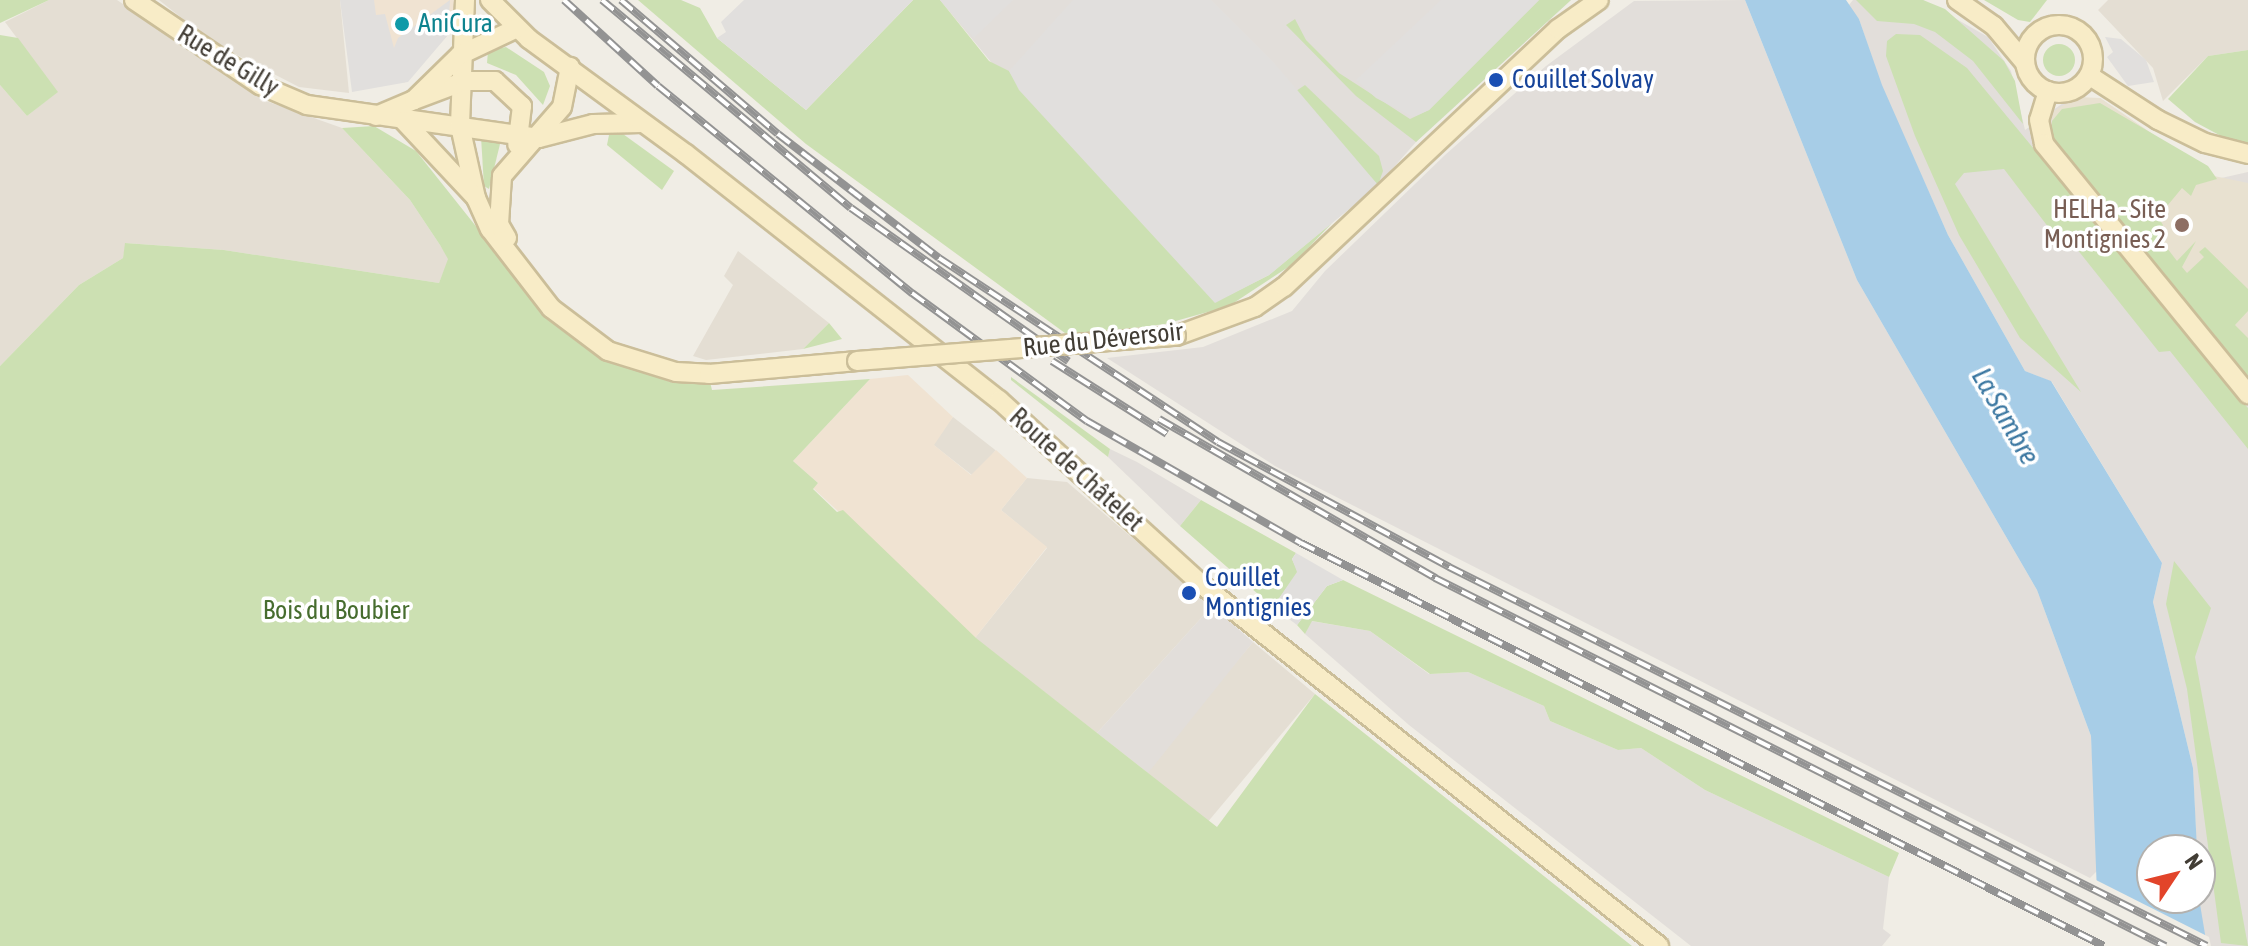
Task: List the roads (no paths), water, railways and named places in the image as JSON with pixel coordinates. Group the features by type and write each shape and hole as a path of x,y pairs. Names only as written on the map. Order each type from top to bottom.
{"main road":[{"name":"Rue de Gilly","path":"134,0 260,85 307,105 530,138"},
{"name":"Rue du Déversoir","path":"465,0 460,55 465,81 460,126 476,198 503,248 551,308 618,356 640,365 709,374 1176,336 1255,307 1347,230 1558,29 1599,0"},
{"name":"Route de Châtelet","path":"490,0 517,28 999,400 1201,584 1659,946"},
{"path":"1957,0 1994,26 2025,63 2033,81 2048,91 2069,92 2090,76"},
{"path":"1994,26 2034,35 2053,25 2076,29 2091,45 2090,76"},
{"path":"414,100 460,55 517,28"},
{"path":"2025,63 2034,35"},
{"name":"Rue du Déversoir","path":"551,308 499,224 502,176 530,138 562,107 570,67"},
{"path":"2090,76 2158,120 2205,143 2248,154"},
{"path":"376,116 465,81 495,81 511,90 522,106 530,138 593,124 642,123"},
{"path":"2048,91 2039,120 2044,144 2248,394"},
{"path":"404,121 476,198"}],"water":[{"name":"La Sambre","path":"1745,0 1846,0 1859,19 1882,85 1948,235 2025,371 2051,381 2162,563 2153,602 2193,768 2196,834 2136,834 2136,914 2202,914 2207,946 2099,946 2091,736 2037,590 1857,280"}],"railway":[{"path":"564,0 658,86 912,293 1087,421 1301,543 2104,946"},
{"path":"602,0 851,208 1068,361"},
{"path":"621,0 778,134 939,258 1218,442 1449,567 2207,946"},
{"path":"1052,361 1167,434"},
{"path":"1159,419 1435,578 2165,946"}],"place":[{"name":"AniCura","path":"402,24"},
{"name":"Couillet Solvay","path":"1496,80"},
{"name":"HELHa - Site Montignies 2","path":"2182,225"},
{"name":"Couillet Montignies","path":"1189,593"}],"park label":[{"name":"Bois du Boubier","path":"336,611"}]}
